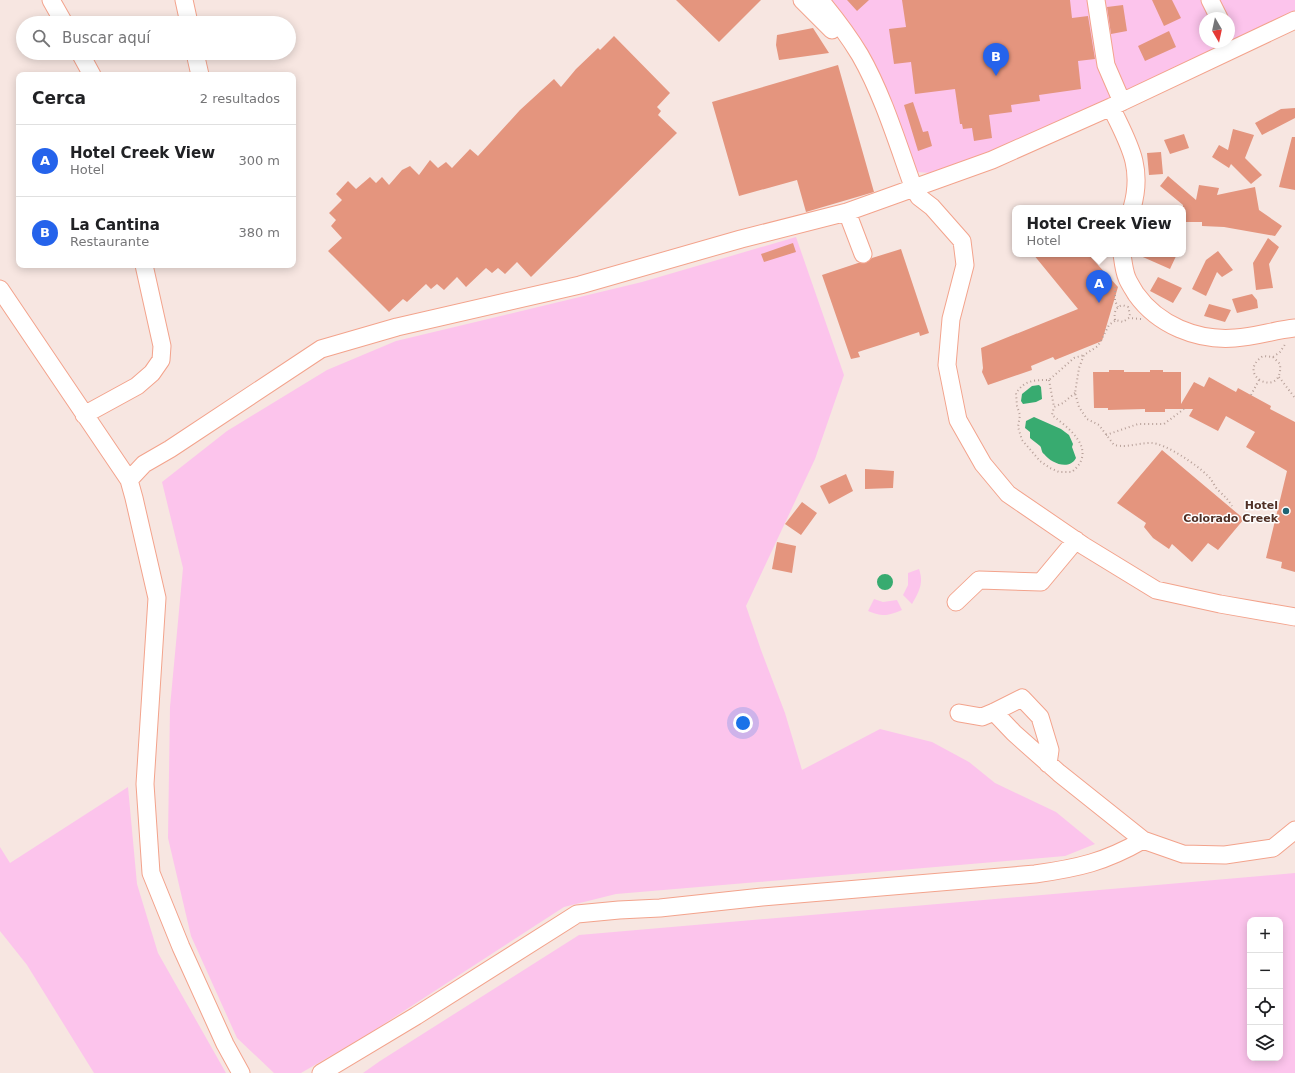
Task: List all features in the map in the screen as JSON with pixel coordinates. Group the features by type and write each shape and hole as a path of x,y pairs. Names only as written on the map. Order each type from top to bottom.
{"lane":[{"path":"51,0 60,16"},
{"path":"184,0 187,16"},
{"path":"802,0 831,29 854,45"},
{"path":"820,0 841,25 854,45 872,80 890,121 914,188 919,197 932,207 962,241 965,265 951,319 947,365 958,420 983,464 1008,494 1076,540 1156,590 1220,604 1295,617"},
{"path":"1096,0 1106,65 1116,104 1134,159 1137,178 1133,205"},
{"path":"1210,0 1216,12"},
{"path":"1235,43 1295,20"},
{"path":"129,480 144,464 196,432 321,349 397,326 580,286 741,239 847,212 992,160 1116,104 1225,48"},
{"path":"84,60 90,72"},
{"path":"197,60 199,72"},
{"path":"847,212 863,254"},
{"path":"1123,257 1126,277 1140,298 1154,314 1166,322 1187,332 1211,338 1236,338 1295,328"},
{"path":"84,415 137,386 152,373 161,360 162,346 145,268"},
{"path":"0,289 129,480 156,598 145,784 151,873 181,947 212,1016 241,1073"},
{"path":"956,602 979,580 1041,582 1076,540"},
{"path":"959,713 982,717 1022,698 1040,717 1050,750 1048,764"},
{"path":"994,712 1014,733 1048,764 1143,840 1183,854 1225,855 1273,848 1295,830"},
{"path":"321,1073 416,1016 577,914 660,908 762,897 1035,874 1070,869 1097,862 1124,851 1143,840"}],"path":[{"path":"1116,320 1115,312 1118,307 1122,305 1128,307 1130,314 1129,318"},
{"path":"1116,320 1123,322 1129,318 1137,320 1148,318 1154,314"},
{"path":"1049,380 1054,407 1052,415 1075,434 1080,445 1082,455 1079,466 1072,472 1059,472 1040,462 1022,440 1018,427 1020,415 1017,406 1016,393 1021,385 1034,380 1049,380 1074,358 1084,355 1098,346 1109,325 1116,320"},
{"path":"1084,355 1079,368 1074,393 1079,407 1087,419 1099,425 1114,445 1123,447 1152,443 1178,454 1209,476 1217,489 1228,498 1232,506"},
{"path":"1264,356 1273,357 1280,364 1281,371 1279,377 1274,382 1268,384 1259,380 1253,372 1253,367 1257,360 1264,356"},
{"path":"1279,377 1295,398"},
{"path":"1251,395 1259,380"},
{"path":"1054,407 1063,403 1074,393"},
{"path":"1106,435 1138,424 1164,424 1184,409"}],"shaded area":[{"path":"828,0 1295,0 1295,14 1235,42 1235,12 1199,12 1199,48 1222,48 1107,102 944,174 917,172 893,105 880,76"},
{"path":"796,237 844,375 815,459 746,606 785,713 802,770 880,729 932,742 969,762 995,783 1056,812 1095,844 1065,856 616,894 564,907 370,1033 301,1073 274,1073 237,1038 191,936 168,838 170,707 183,568 162,482 227,431 327,370 396,341 642,282"},
{"path":"1039,385 1041,387 1042,399 1036,402 1023,404 1021,401 1022,394 1032,386"},
{"path":"1034,417 1061,429 1069,435 1073,444 1072,447 1076,458 1073,462 1065,465 1055,463 1043,453 1040,446 1030,438 1030,432 1025,428 1026,421"},
{"path":"919,569 921,583 912,604 903,595 908,585 908,573"},
{"path":"882,574 888,574 893,579 891,588 888,590 882,590 877,585 877,579"},
{"path":"874,599 883,602 897,600 902,610 885,615 868,611"},
{"path":"128,787 137,884 158,953 226,1073 94,1073 27,965 0,931 0,847 10,863"},
{"path":"1295,873 1295,1073 363,1073 579,935"}],"building":[{"path":"676,0 761,0 719,42"},
{"path":"847,0 869,0 857,11"},
{"path":"902,0 1070,0 1072,18 1088,16 1095,59 1078,61 1081,89 1039,95 1040,101 1011,105 1012,112 989,115 992,138 974,141 972,128 963,129 962,124 960,124 955,89 915,94 911,62 894,64 889,29 906,27"},
{"path":"1152,0 1172,0 1181,18 1164,26"},
{"path":"1123,5 1127,31 1111,34 1107,7"},
{"path":"813,28 829,53 779,60 776,45 777,35"},
{"path":"1169,31 1176,47 1145,61 1138,46"},
{"path":"614,36 670,93 657,107 661,111 658,115 677,133 531,277 517,262 505,274 498,268 492,273 486,268 466,287 457,277 444,290 437,284 431,289 426,284 407,302 403,299 389,312 328,251 342,238 331,226 336,220 329,213 342,200 336,194 348,181 356,189 370,177 376,183 382,177 389,185 402,170 410,166 419,175 430,160 438,168 446,162 452,168 470,149 478,156 520,110 554,79 561,87 576,69 598,48 600,50"},
{"path":"838,65 874,192 806,212 797,180 739,196 712,102"},
{"path":"913,102 923,132 928,131 932,146 918,151 904,105"},
{"path":"1295,108 1295,118 1262,135 1255,123 1281,109"},
{"path":"1233,129 1254,135 1245,158 1262,175 1251,184 1231,164 1229,168 1212,157 1219,145 1228,150"},
{"path":"1184,134 1189,148 1170,154 1164,140"},
{"path":"1292,137 1295,137 1295,190 1279,187"},
{"path":"1161,152 1163,174 1149,175 1147,153"},
{"path":"1168,176 1196,200 1199,185 1219,188 1217,195 1255,187 1259,210 1282,226 1275,236 1224,227 1202,226 1202,222 1186,222 1186,205 1183,205 1160,186"},
{"path":"1268,238 1279,247 1269,264 1273,288 1256,290 1253,263"},
{"path":"793,243 796,252 764,262 761,254"},
{"path":"901,249 929,333 920,336 919,332 858,352 860,357 851,359 822,275 858,263 866,263 872,258"},
{"path":"1218,251 1233,270 1222,277 1217,272 1206,296 1192,289 1206,260"},
{"path":"1035,257 1091,257 1118,287 1102,341 1055,360 1053,357 1031,366 1032,370 988,385 982,372 981,348 1078,309"},
{"path":"1143,257 1176,257 1170,269"},
{"path":"1158,277 1182,288 1173,303 1150,291"},
{"path":"1252,294 1257,300 1258,308 1237,313 1232,299"},
{"path":"1209,304 1231,310 1225,322 1204,316"},
{"name":"Hotel Colorado Creek","path":"1109,370 1124,370 1124,372 1150,372 1150,370 1163,370 1163,372 1181,372 1181,404 1194,382 1204,387 1209,377 1236,392 1238,388 1271,406 1270,409 1295,422 1295,572 1281,568 1282,562 1266,558 1287,471 1246,447 1255,432 1226,416 1218,431 1189,416 1193,409 1165,409 1165,412 1145,412 1145,409 1108,410 1108,408 1094,408 1093,372 1109,372"},
{"path":"1162,450 1244,519 1218,550 1208,543 1192,562 1172,544 1169,549 1153,538 1144,527 1146,523 1117,503"},
{"path":"865,469 894,471 893,488 865,489"},
{"path":"846,474 853,491 829,504 820,486"},
{"path":"802,502 817,513 801,535 785,524"},
{"path":"777,542 796,546 792,573 772,569"}],"place":[{"name":"La Cantina","path":"996,76"},
{"name":"Hotel Creek View","path":"1099,303"},
{"name":"Hotel Colorado Creek","path":"1286,511"}]}
